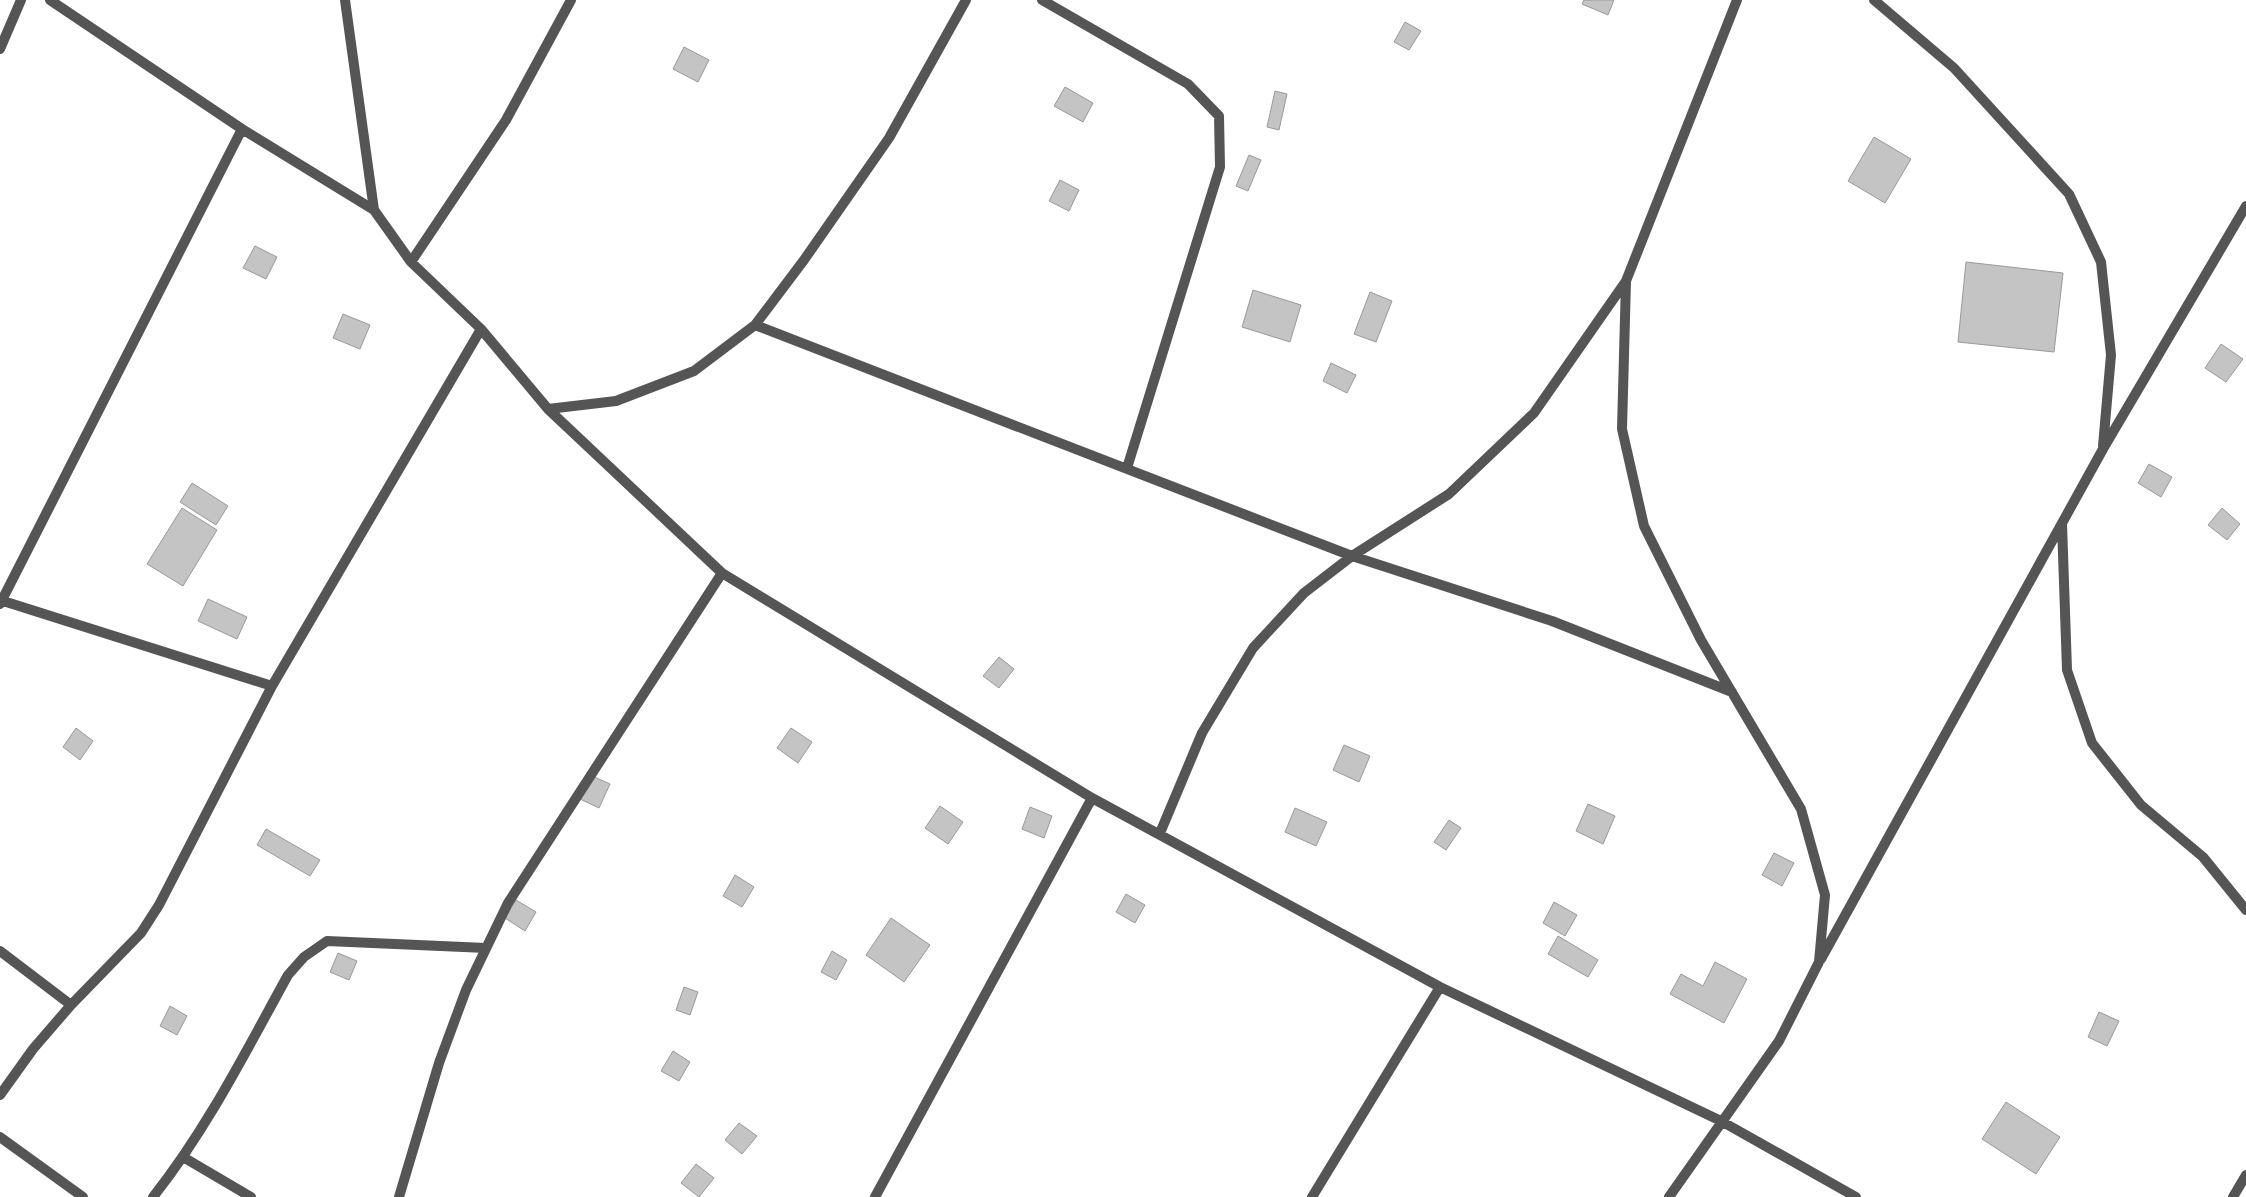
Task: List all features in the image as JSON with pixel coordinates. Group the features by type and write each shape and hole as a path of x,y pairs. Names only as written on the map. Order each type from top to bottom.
{"street":[{"path":"0,49 21,0"},
{"path":"50,0 242,129 374,210 411,262 481,329 548,409 722,574 1092,798 1160,833 1440,987 1721,1121 1856,1197"},
{"path":"345,0 374,210"},
{"path":"411,262 506,120 570,0"},
{"path":"548,409 616,401 694,371 755,325 804,260 889,138 966,0"},
{"path":"1042,0 1188,84 1219,116 1220,167 1127,468"},
{"path":"1160,833 1202,733 1253,648 1304,593 1352,556 1449,494 1534,413 1626,281 1737,0"},
{"path":"1874,0 1954,68 2069,194 2101,262 2111,355 2103,450"},
{"path":"242,129 1,601 272,686"},
{"path":"1668,1197 1778,1041 1819,962 2103,450 2246,206"},
{"path":"1626,281 1622,429 1644,526 1701,640 1801,808 1825,896 1819,962"},
{"path":"755,325 1352,556 1552,621 1732,692"},
{"path":"0,1095 33,1050 71,1005 141,933 159,905 272,686 481,329"},
{"path":"2062,524 2067,670 2092,743 2142,805 2203,857 2246,910"},
{"path":"399,1197 439,1063 466,990 508,903 722,574"},
{"path":"875,1197 1092,798"},
{"path":"153,1197 183,1157 216,1104 288,975 304,957 327,941 486,948"},
{"path":"0,951 71,1005"},
{"path":"1312,1197 1440,987"},
{"path":"0,1137 83,1197"},
{"path":"183,1157 251,1197"},
{"path":"2233,1197 2246,1174"}],"building":[{"path":"1584,0 1614,0 1608,15 1582,4"},
{"path":"1405,22 1421,31 1409,50 1394,42"},
{"path":"684,47 709,60 698,82 673,69"},
{"path":"1065,87 1093,103 1083,122 1054,106"},
{"path":"1275,91 1287,94 1279,130 1267,127"},
{"path":"1874,137 1911,159 1885,203 1848,181"},
{"path":"1249,155 1261,160 1248,191 1236,186"},
{"path":"1060,180 1079,190 1069,211 1049,201"},
{"path":"255,246 277,257 266,279 243,268"},
{"path":"1966,262 2063,273 2054,352 1958,342"},
{"path":"1253,290 1301,305 1290,342 1242,327"},
{"path":"1370,292 1392,301 1376,342 1354,334"},
{"path":"343,314 370,325 360,349 333,338"},
{"path":"2221,344 2243,359 2226,382 2205,368"},
{"path":"1331,363 1356,375 1347,393 1323,381"},
{"path":"2149,464 2172,477 2161,497 2138,483"},
{"path":"192,483 228,506 216,525 180,502"},
{"path":"182,508 217,530 183,586 147,564"},
{"path":"2222,508 2240,524 2227,540 2208,525"},
{"path":"208,599 247,617 237,639 198,621"},
{"path":"999,657 1014,669 999,688 983,676"},
{"path":"76,728 93,741 80,760 63,747"},
{"path":"791,728 812,742 798,763 777,748"},
{"path":"1344,745 1370,756 1359,782 1333,770"},
{"path":"590,775 610,784 599,808 580,799"},
{"path":"1588,804 1615,816 1603,844 1576,831"},
{"path":"940,806 963,822 948,844 925,828"},
{"path":"1030,807 1052,816 1044,838 1022,829"},
{"path":"1295,808 1327,822 1316,846 1285,832"},
{"path":"1449,820 1461,828 1446,850 1434,842"},
{"path":"266,829 320,860 310,876 257,845"},
{"path":"1774,853 1794,863 1782,886 1762,875"},
{"path":"735,875 754,887 742,907 723,896"},
{"path":"1126,894 1145,905 1135,923 1116,912"},
{"path":"516,900 536,912 525,931 505,918"},
{"path":"1554,902 1577,915 1565,936 1543,923"},
{"path":"891,918 930,945 904,982 866,955"},
{"path":"1558,936 1598,960 1588,977 1548,954"},
{"path":"832,951 847,960 836,980 821,972"},
{"path":"338,953 357,961 349,980 330,972"},
{"path":"1715,962 1747,979 1724,1023 1670,994 1681,974 1703,986"},
{"path":"684,987 698,992 690,1015 676,1010"},
{"path":"170,1006 187,1016 177,1035 160,1026"},
{"path":"2099,1012 2119,1021 2107,1046 2088,1037"},
{"path":"673,1051 690,1062 679,1081 661,1071"},
{"path":"2006,1102 2060,1137 2036,1174 1982,1139"},
{"path":"739,1123 757,1136 742,1154 725,1140"},
{"path":"696,1164 714,1178 699,1197 681,1183"}]}
